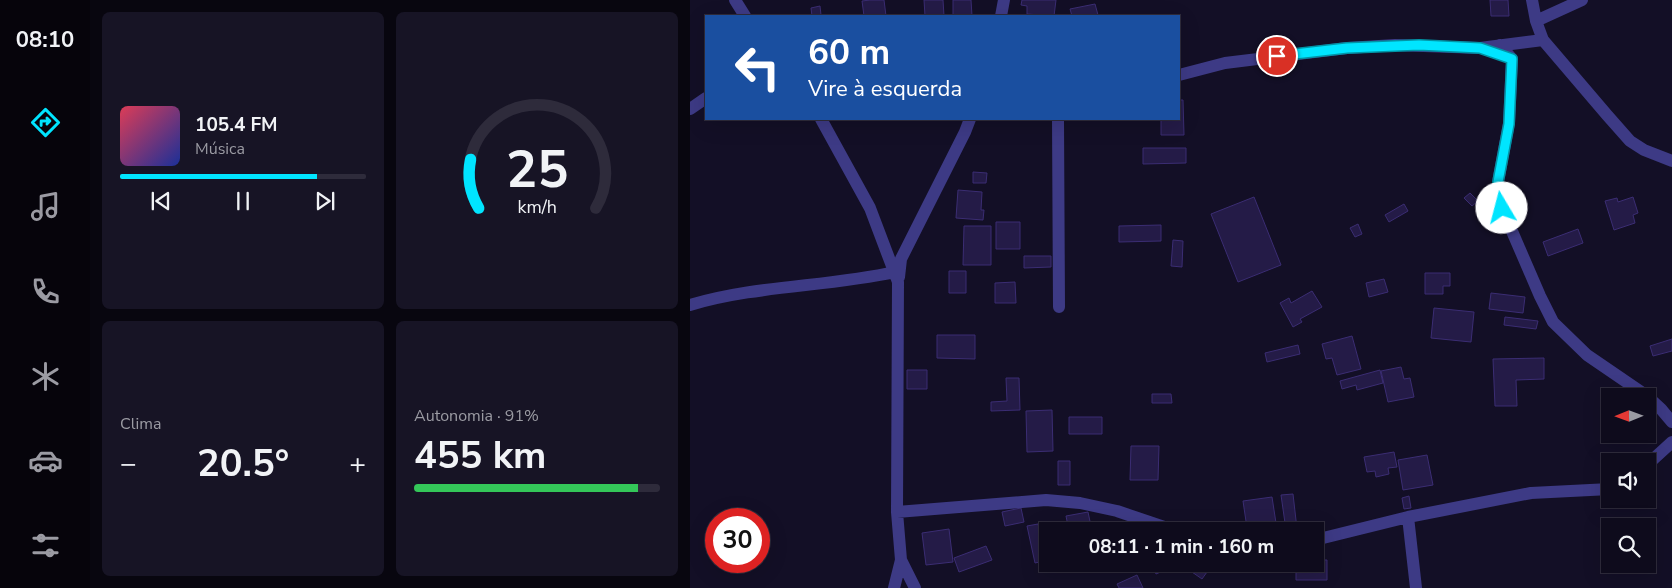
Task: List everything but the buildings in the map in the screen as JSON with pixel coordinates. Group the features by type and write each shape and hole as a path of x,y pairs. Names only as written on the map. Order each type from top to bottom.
{"street":[{"path":"735,0 744,15"},
{"path":"1001,15 1004,0"},
{"path":"1532,0 1536,21 1543,40 1630,140 1644,150 1672,161"},
{"path":"1536,21 1582,0"},
{"path":"1180,75 1225,63 1347,48 1403,45 1480,48 1543,40"},
{"path":"1500,45 1512,59 1509,124 1498,182 1502,208 1553,322 1587,355 1634,388"},
{"path":"1480,48 1512,59"},
{"path":"690,109 705,99"},
{"path":"822,120 870,208 896,277"},
{"path":"894,588 901,560 897,512 896,277 901,259 970,120"},
{"path":"1058,120 1059,307"},
{"path":"690,305 744,293 815,283 896,277"},
{"path":"1656,405 1672,422"},
{"path":"1656,457 1672,442"},
{"path":"1324,538 1408,517 1531,492 1601,489"},
{"path":"897,512 1046,500 1080,503 1117,511 1149,522"},
{"path":"1408,517 1416,588"},
{"path":"901,560 915,588"}],"route":[{"path":"1277,56 1347,48 1419,45 1480,48 1512,59 1509,124 1498,182 1502,208"}]}
